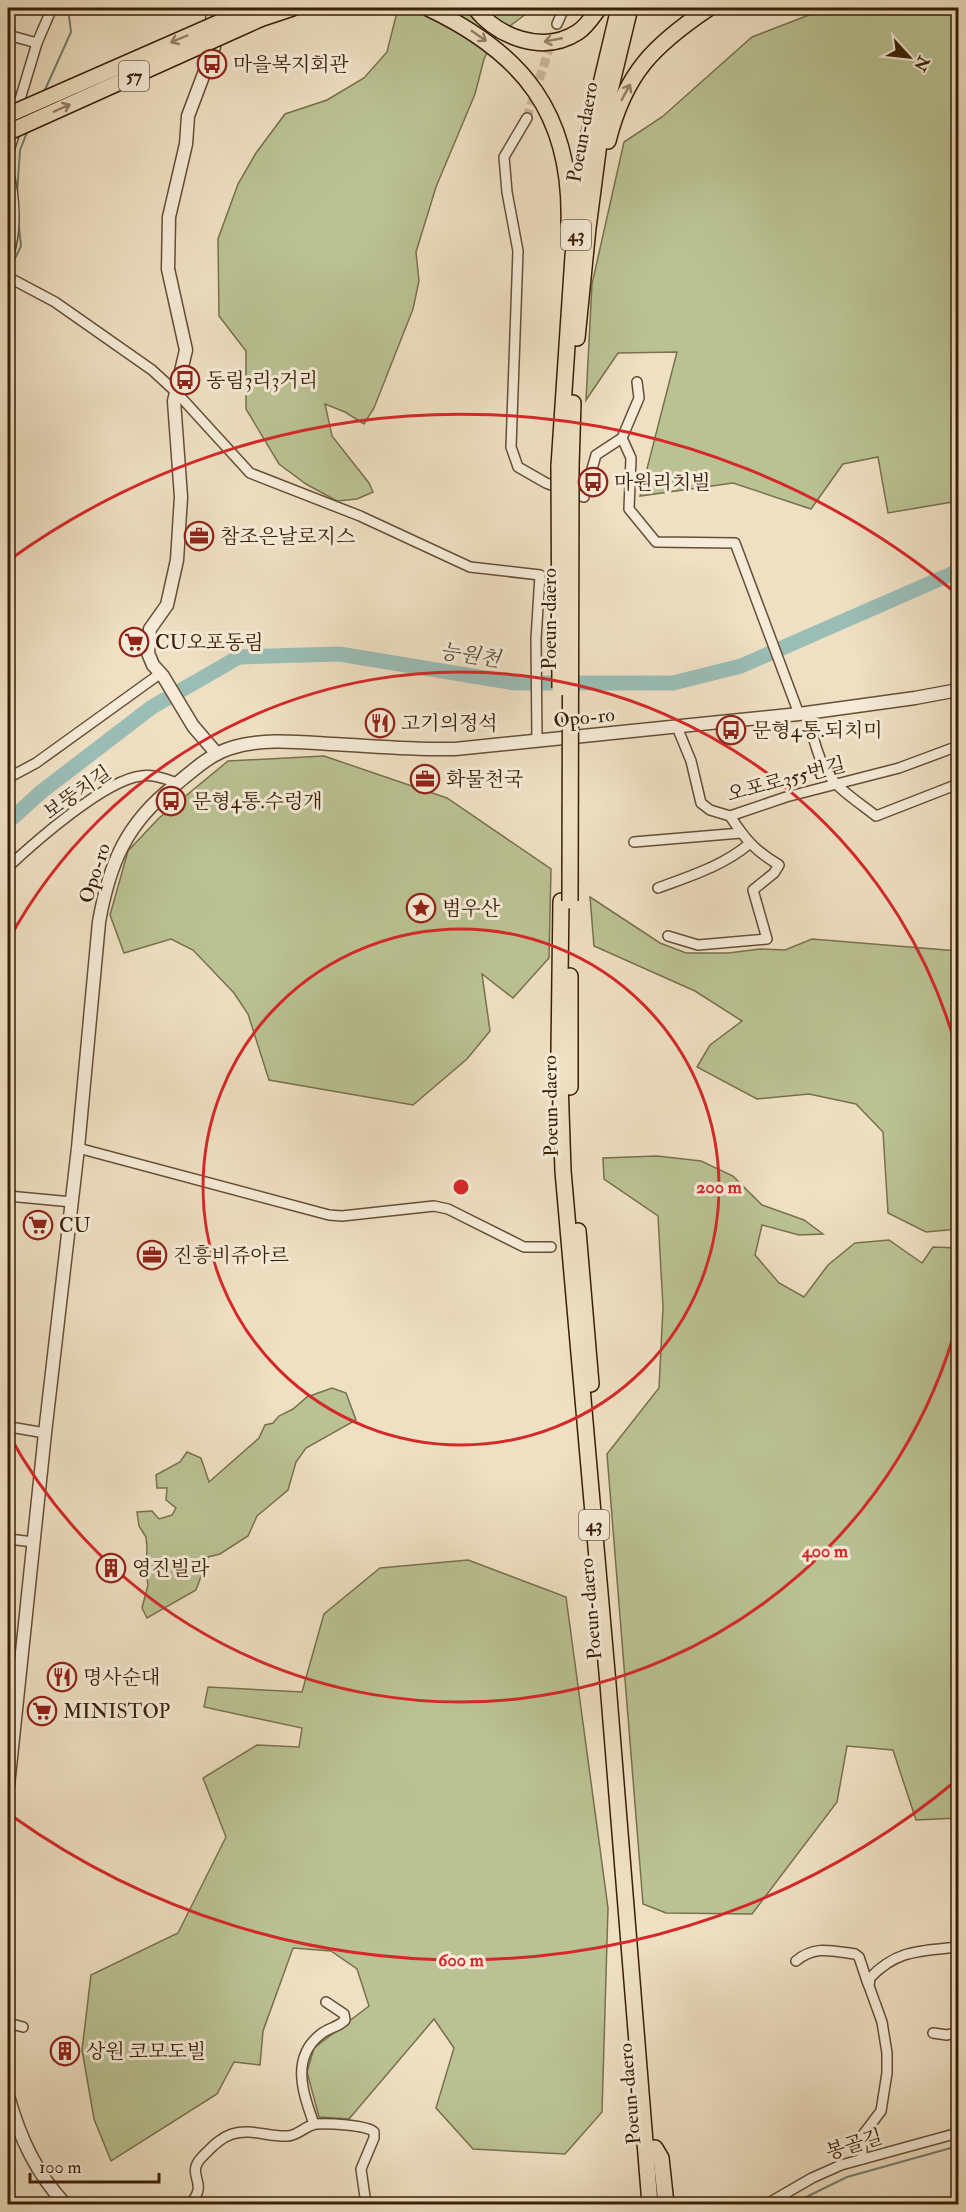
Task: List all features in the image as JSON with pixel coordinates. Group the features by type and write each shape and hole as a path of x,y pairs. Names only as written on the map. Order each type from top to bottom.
{"highway":[{"name":"57","path":"8,115 256,13 282,8"},
{"path":"256,13 293,8"},
{"path":"428,8 474,32 510,60 541,99 551,121 560,145 567,177 570,207 566,350"},
{"path":"475,8 504,33 523,40 546,42 578,32 599,8"},
{"name":"Poeun-daero","path":"619,8 590,134 573,256 566,350 566,901 559,1051 563,1172 650,2148 659,2205"},
{"name":"Poeun-daero","path":"565,466 588,228 601,128 630,8"},
{"path":"588,228 611,131 619,104 628,87 659,45 710,8"},
{"name":"57","path":"8,133 256,13"},
{"path":"642,2205 639,2160 650,2148 661,2158 666,2205"},
{"name":"43","path":"650,2148 650,2205"}],"street":[{"path":"8,154 18,122 18,106 37,44 52,8"},
{"path":"212,8 214,47 188,116 186,144 169,217 168,269 186,350 174,401 181,496 177,560 166,605 150,629 148,653 193,726 217,754"},
{"path":"557,24 564,8"},
{"path":"8,35 37,44"},
{"path":"527,118 504,157 507,192 518,251 511,447 518,467 546,483 584,497 596,455 622,438 639,398 637,382"},
{"path":"8,170 13,189 13,241 8,257"},
{"path":"10,278 65,309 152,370 177,393 250,473 360,516 470,567 540,575 537,639 537,741"},
{"path":"622,438 631,458 628,509 656,542 735,543 787,681 803,713 825,769 836,784 876,816 958,784"},
{"path":"8,778 36,763 162,674"},
{"name":"Opo-ro","path":"8,1786 78,1148 98,934 104,897 119,849 144,812 177,783 217,754 230,748 261,743 309,742 428,750 454,749 803,713 958,690"},
{"name":"오포로355번길","path":"677,727 691,761 701,803 710,810 730,816 786,797 899,768 958,746"},
{"name":"보뚱치길","path":"8,867 89,801 125,780 142,776 157,776 177,783"},
{"path":"668,936 698,945 767,939 753,890 774,873 779,865 749,844 730,816"},
{"path":"634,842 741,832"},
{"path":"658,888 704,871 736,855 749,844"},
{"path":"78,1148 329,1215 342,1216 434,1206 448,1209 525,1247 551,1248"},
{"path":"8,1196 72,1202"},
{"path":"8,1430 16,1428 45,1433"},
{"path":"8,1539 34,1542"},
{"path":"868,1986 870,1978 899,1955 958,1947"},
{"path":"796,1962 806,1952 821,1950 855,1953 859,1957 882,2022 887,2053 887,2073 881,2111 862,2136 862,2159"},
{"path":"314,2124 300,2078 304,2055 322,2033 345,2020 344,2014 326,2002"},
{"path":"8,2023 22,2027"},
{"path":"933,2033 958,2032"},
{"path":"8,2096 19,2133 34,2164 66,2205"},
{"path":"190,2205 200,2189 194,2171 196,2164 219,2140 230,2134 242,2132 286,2137 314,2124 363,2127 374,2133 362,2169 366,2205"},
{"name":"봉골길","path":"767,2205 826,2172 862,2159 958,2133"}],"green space":[{"path":"398,8 532,8 495,37 484,59 475,94 436,187 416,252 419,281 413,309 374,408 364,424 345,412 325,404 332,436 369,483 373,492 357,499 337,501 306,484 279,464 246,409 246,351 219,316 218,239 238,184 256,153 285,114 327,100 364,78 387,52"},
{"path":"827,8 958,8 958,501 888,513 878,457 843,464 811,509 733,483 640,496 677,352 618,353 586,400 592,284 624,142 662,117 752,37"},
{"path":"324,756 447,798 551,869 549,958 513,998 482,974 490,1031 467,1059 413,1105 269,1080 248,1014 234,993 193,950 171,939 124,953 110,915 128,851 159,818 228,761"},
{"path":"590,897 660,943 686,953 785,950 812,939 958,951 958,1229 926,1232 888,1213 883,1132 856,1104 809,1094 757,1099 697,1067 710,1045 742,1021 695,991 594,946"},
{"path":"657,1156 701,1161 733,1176 762,1205 804,1220 823,1234 799,1235 762,1225 755,1255 779,1283 804,1297 828,1265 855,1243 889,1240 922,1263 933,1247 958,1248 958,1818 916,1820 893,1750 847,1746 837,1802 752,1914 666,1913 643,1904 607,1454 659,1388 663,1307 658,1216 604,1179 603,1158"},
{"path":"332,1388 346,1393 356,1420 306,1448 296,1462 288,1490 257,1516 248,1536 220,1554 208,1557 196,1590 147,1618 142,1608 148,1585 146,1537 139,1526 137,1512 152,1511 159,1519 172,1515 176,1508 166,1500 167,1488 157,1488 156,1475 180,1462 187,1452 201,1458 209,1482 259,1438 265,1425 273,1423 279,1416 293,1409 307,1397"},
{"path":"468,1560 566,1597 608,1908 602,2112 565,2154 473,2149 436,2108 454,2048 434,2019 349,2119 319,2117 307,2072 314,2048 369,2006 357,1969 331,1951 293,1948 263,2031 260,2065 234,2062 217,2094 111,2161 94,2119 82,2050 91,1975 178,1933 226,1837 203,1778 257,1745 299,1747 302,1728 204,1707 208,1687 302,1692 324,1614 380,1568"}],"waterway":[{"path":"44,92 71,32 68,8"},
{"path":"17,195 20,150 28,130"},
{"path":"8,273 21,246 18,218"},
{"name":"능원천","path":"8,822 41,792 152,707 239,657 339,654 515,683 673,683 741,666 958,571"},
{"path":"792,2204 847,2177 958,2146"}],"tunnel":[{"path":"527,118 557,24"}],"place":[{"name":"마을복지회관","path":"212,64"},
{"name":"동림3리3거리","path":"185,380"},
{"name":"마원리치빌","path":"593,482"},
{"name":"참조은날로지스","path":"199,536"},
{"name":"CU오포동림","path":"134,642"},
{"name":"고기의정석","path":"380,723"},
{"name":"문형4통.되치미","path":"731,730"},
{"name":"화물천국","path":"425,779"},
{"name":"문형4통.수렁개","path":"171,801"},
{"name":"범우산","path":"421,908"},
{"name":"CU","path":"38,1225"},
{"name":"진흥비쥬아르","path":"152,1255"},
{"name":"영진빌라","path":"111,1568"},
{"name":"명사순대","path":"62,1677"},
{"name":"MINISTOP","path":"42,1711"},
{"name":"상원 코모도빌","path":"65,2051"}]}
